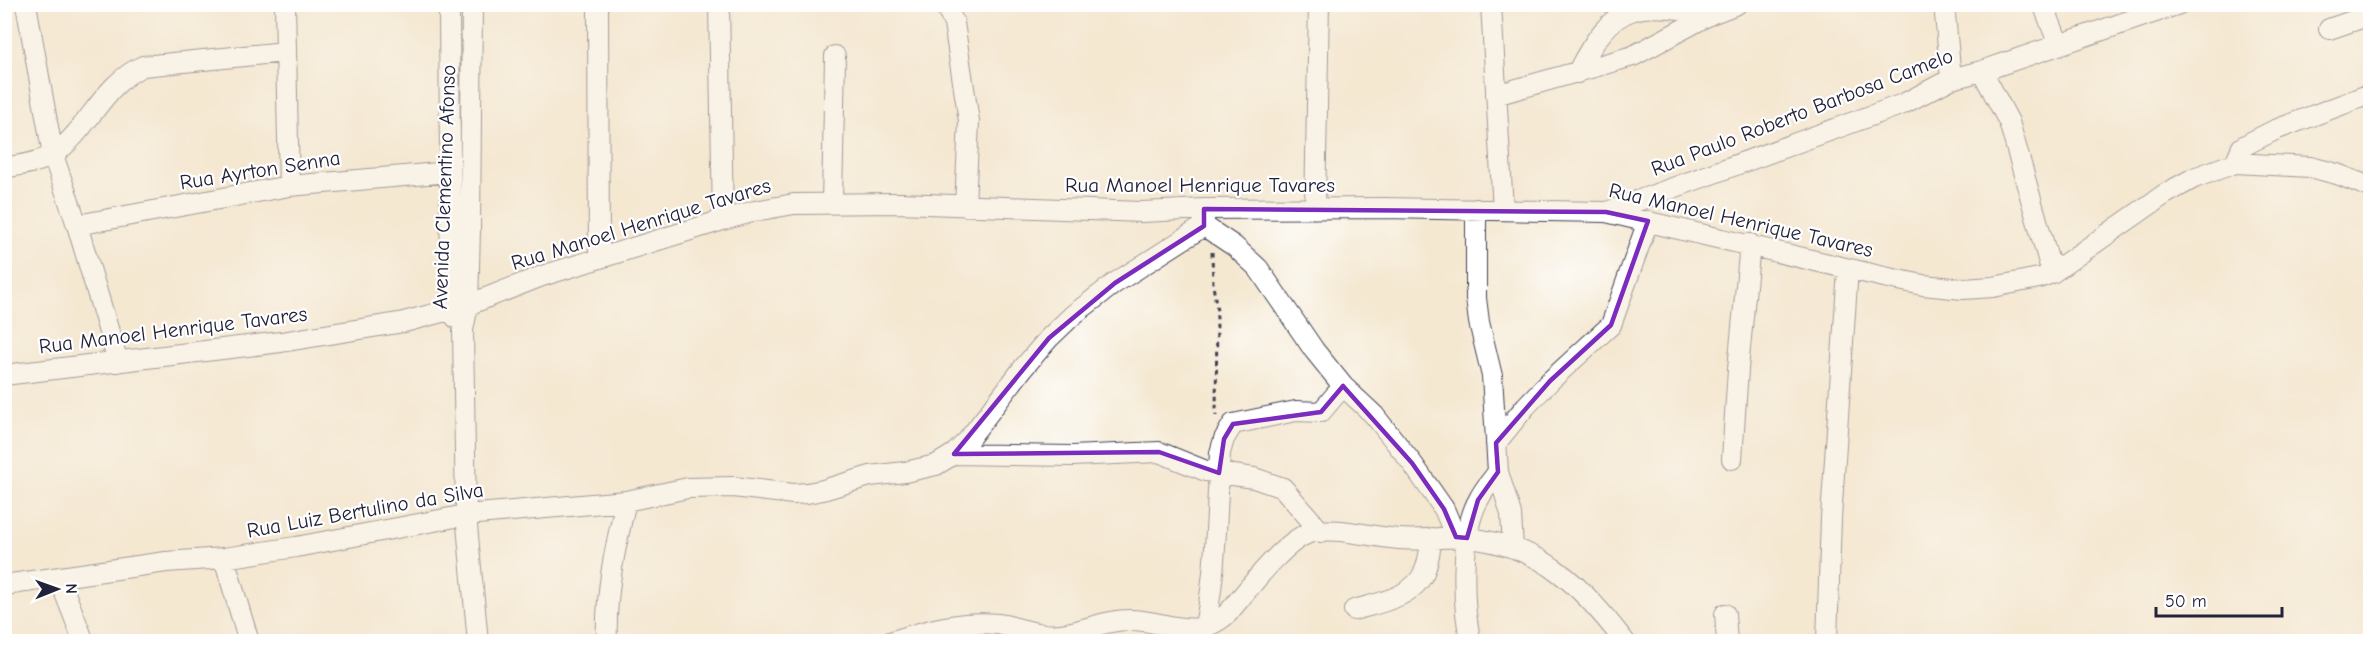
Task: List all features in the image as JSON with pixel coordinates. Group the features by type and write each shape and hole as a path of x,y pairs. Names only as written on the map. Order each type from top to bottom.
{"street":[{"path":"26,4 53,155 77,225 118,363"},
{"path":"285,4 289,186"},
{"name":"Avenida Clementino Afonso","path":"449,4 450,172 459,307 463,330 466,514"},
{"name":"Avenida Clementino Afonso","path":"459,307 472,4"},
{"path":"598,4 599,258"},
{"path":"718,4 723,220"},
{"path":"945,4 954,23 969,121 965,206"},
{"path":"1315,209 1318,4"},
{"path":"1491,4 1503,210"},
{"path":"1496,95 1633,56 1711,14 1737,4"},
{"path":"1944,4 1951,79"},
{"path":"2043,4 2059,45"},
{"name":"Rua Paulo Roberto Barbosa Camelo","path":"1606,212 1903,104 1951,79 1982,71 2178,4"},
{"path":"1577,73 1599,35 1621,14 1642,6 1671,7 1711,14"},
{"path":"2329,29 2370,15"},
{"path":"4,168 53,155 92,116 118,84 137,69 162,63 285,52"},
{"path":"832,203 835,56"},
{"name":"Rua Paulo Roberto Barbosa Camelo","path":"1982,71 2009,122 2052,273"},
{"path":"2235,163 2242,147 2251,142 2275,130 2370,94"},
{"name":"Rua Manoel Henrique Tavares","path":"4,375 118,363 404,322 459,307 542,276 723,220 794,204 965,206 1142,212 1206,221 1315,209 1606,212 1848,269 1923,285 1963,289 2021,283 2052,273 2165,194 2194,178 2235,163 2310,167 2337,174 2370,188"},
{"name":"Rua Ayrton Senna","path":"77,225 289,186 450,172"},
{"path":"1476,209 1476,297 1479,322 1492,376 1498,472 1511,514 1513,548"},
{"path":"954,454 1042,346 1073,315 1115,283 1206,221 1258,268 1314,350 1343,386 1374,415 1412,463 1444,509 1461,537 1465,598 1471,642"},
{"path":"1496,443 1534,398 1611,325 1648,221"},
{"path":"1732,459 1737,369 1749,244"},
{"path":"1826,641 1831,518 1848,269"},
{"path":"1203,634 1213,558 1220,453 1224,439 1233,424 1296,411 1321,412 1343,386"},
{"path":"954,454 1060,456 1160,452 1206,471 1254,477 1283,488 1322,532"},
{"name":"Rua Luiz Bertulino da Silva","path":"4,585 166,562 224,558 352,537 466,514 626,501 680,489 733,487 793,494 824,490 870,476 936,465 954,454"},
{"path":"1461,537 1478,500 1498,472"},
{"path":"607,642 607,611 613,553 626,501"},
{"path":"466,514 475,588 478,642"},
{"path":"890,642 950,626 987,624 1015,635 1060,634 1112,620 1130,620 1203,634 1228,613 1283,552 1309,533 1322,532 1354,533 1400,540 1461,537 1513,548 1544,560 1579,588 1625,642"},
{"path":"1354,610 1388,601 1417,585 1425,571 1432,538"},
{"path":"224,558 249,642"},
{"path":"59,578 84,642"},
{"path":"1725,614 1727,642"}],"path":[{"path":"1206,221 1217,311 1216,422 1224,439"}],"highlighted area":[{"path":"1204,209 1606,212 1648,221 1611,325 1550,381 1496,443 1498,472 1478,500 1467,538 1456,537 1444,509 1412,463 1343,386 1321,412 1233,424 1224,439 1219,473 1159,452 954,454 1049,338 1115,283 1204,226"}]}
